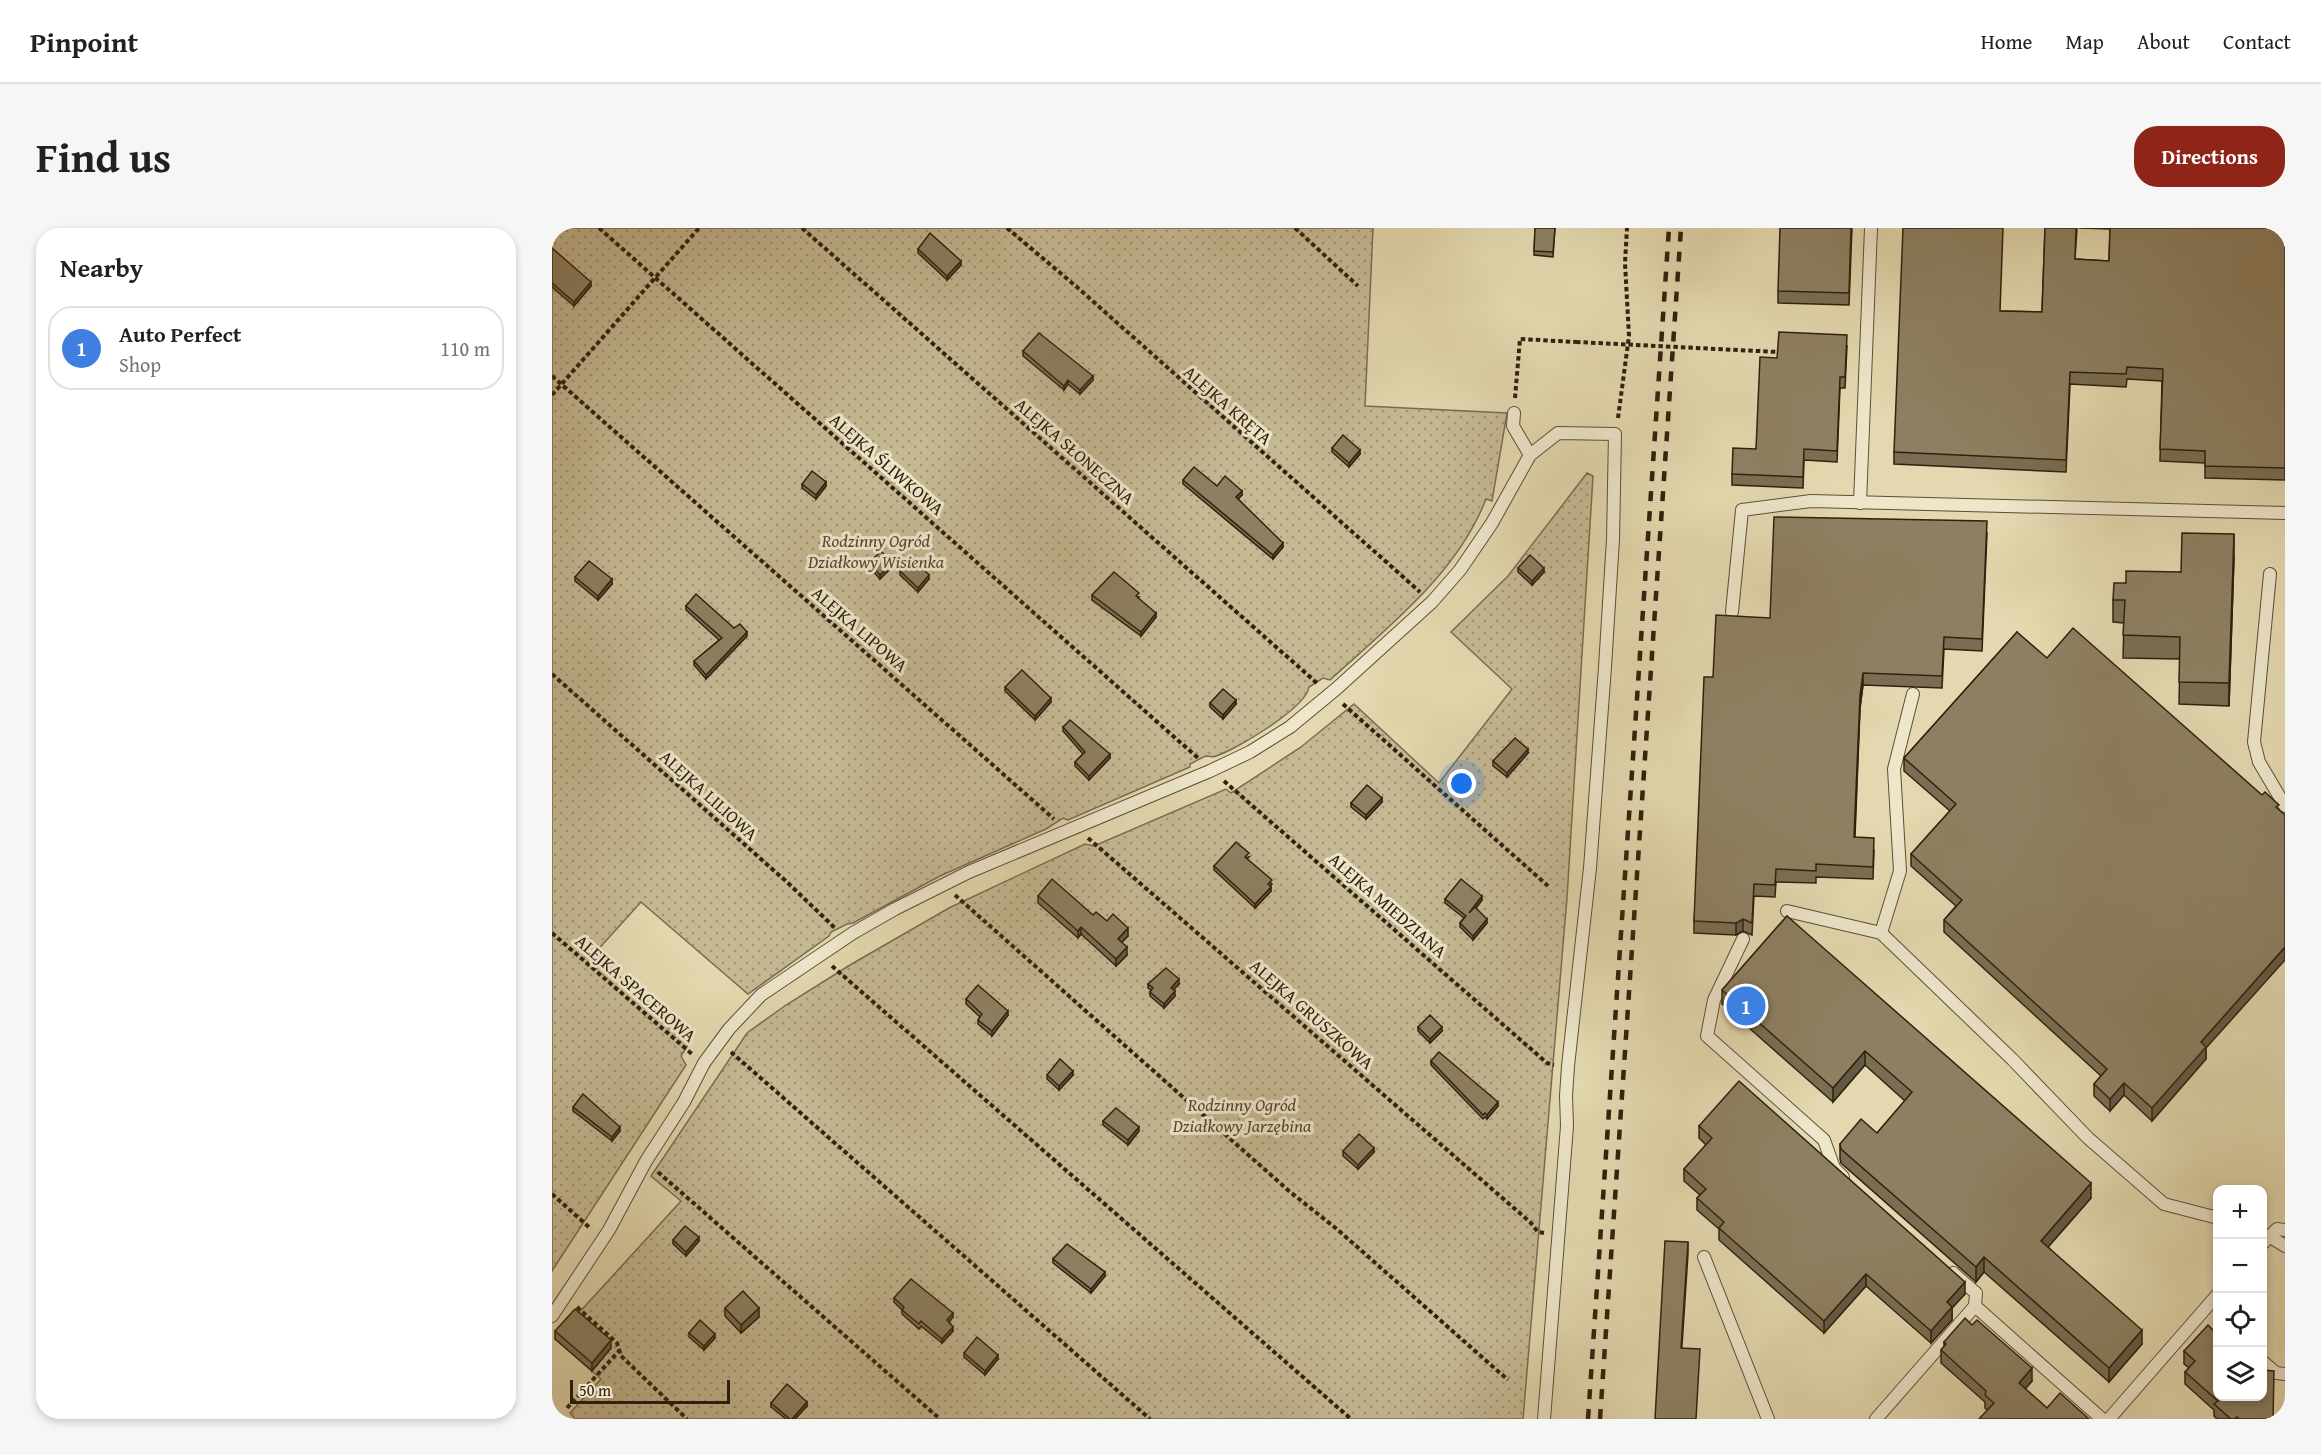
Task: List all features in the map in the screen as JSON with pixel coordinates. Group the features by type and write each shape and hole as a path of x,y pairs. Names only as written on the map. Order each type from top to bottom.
{"lane":[{"path":"1860,503 1871,228"},
{"path":"1514,413 1514,426 1530,455"},
{"path":"552,1316 603,1239 646,1161 684,1102 704,1063 719,1042 761,995 846,938 895,909 943,885 1210,771 1250,752 1290,727 1432,602 1460,570 1492,523 1530,455 1558,434 1615,434 1613,539 1605,667 1590,868 1568,1076 1568,1126 1544,1419"},
{"path":"1732,612 1743,510 1810,501 2285,513"},
{"path":"2270,574 2254,742 2259,762 2285,806"},
{"path":"1881,933 1900,871 1894,769 1912,694"},
{"path":"1787,911 1881,933 2012,1059 2088,1138 2164,1204 2213,1217"},
{"path":"1743,939 1714,1000 1707,1036 1824,1140 1834,1168 1852,1184"},
{"path":"2271,1233 2285,1246"},
{"path":"1704,1257 1768,1419"},
{"path":"1876,1419 1976,1306 1976,1293 1941,1262"},
{"path":"2109,1419 2213,1299"},
{"path":"1976,1306 2102,1419"},
{"path":"2267,1365 2276,1373 2285,1374"}],"path":[{"name":"ALEJKA ŚLIWKOWA","path":"598,228 1192,751 1210,771"},
{"path":"552,395 699,228"},
{"name":"ALEJKA SŁONECZNA","path":"802,228 1548,886"},
{"name":"ALEJKA KRĘTA","path":"1007,228 1078,288 1432,602"},
{"path":"1295,228 1358,286"},
{"path":"1615,434 1629,336 1625,263 1627,228"},
{"path":"1514,413 1520,339 1778,352"},
{"name":"ALEJKA LIPOWA","path":"552,376 1072,829"},
{"name":"ALEJKA LILIOWA","path":"552,674 846,938"},
{"name":"ALEJKA MIEDZIANA","path":"1210,771 1236,790 1547,1063"},
{"name":"ALEJKA GRUSZKOWA","path":"1072,829 1530,1222"},
{"path":"943,885 1289,1191 1347,1238 1508,1380"},
{"name":"ALEJKA SPACEROWA","path":"552,933 704,1063"},
{"path":"820,955 1351,1419"},
{"path":"719,1042 1150,1419"},
{"path":"656,1170 940,1419"},
{"path":"552,1194 603,1239"},
{"path":"566,1298 617,1343 621,1356 687,1419"},
{"path":"557,1415 619,1351"}],"green space":[{"name":"Rodzinny Ogród Działkowy Wisienka","path":"552,228 1373,228 1365,406 1507,413 1492,501 1486,499 1458,551 1439,575 1419,598 1330,680 1323,678 1309,687 1305,696 1284,716 1239,745 1214,757 1203,757 1190,764 1190,767 1068,820 1063,818 1046,829 940,876 853,923 831,932 829,936 748,994 641,902 594,954 691,1040 681,1056 686,1065 552,1271"},
{"name":"Rodzinny Ogród Działkowy Jarzębina","path":"1587,473 1593,476 1567,898 1523,1419 575,1419 570,1413 601,1379 555,1339 681,1201 651,1176 747,1033 786,1005 850,965 949,908 1085,844 1094,846 1226,789 1231,793 1301,747 1354,704 1439,783 1512,689 1451,632 1508,576"}],"building":[{"path":"1535,228 1555,228 1553,252 1534,251"},
{"path":"1780,228 1851,228 1849,293 1778,291"},
{"path":"1903,228 2003,228 2000,311 2042,312 2045,228 2076,228 2075,259 2109,261 2110,228 2285,228 2285,468 2205,466 2205,451 2160,449 2163,369 2127,367 2126,374 2070,372 2066,460 1894,452"},
{"path":"930,233 961,261 947,276 918,249"},
{"path":"552,248 591,282 574,302 552,283"},
{"path":"1779,332 1847,335 1845,377 1840,377 1837,451 1804,449 1803,477 1732,474 1733,448 1756,449 1760,357 1777,358"},
{"path":"1039,333 1093,376 1080,390 1068,380 1064,386 1023,351"},
{"path":"1343,435 1360,450 1349,463 1332,448"},
{"path":"1194,467 1217,486 1225,476 1242,491 1236,497 1283,543 1273,555 1183,480"},
{"path":"812,471 826,482 816,495 802,484"},
{"path":"1774,517 1987,521 1982,639 1944,637 1942,676 1863,673 1854,837 1874,838 1873,867 1816,864 1816,871 1776,869 1775,885 1754,884 1752,923 1743,919 1736,923 1694,921 1704,677 1713,677 1716,615 1770,618"},
{"path":"2182,533 2234,534 2229,683 2179,682 2180,637 2123,635 2125,600 2113,600 2114,583 2126,583 2126,571 2181,572"},
{"path":"881,551 892,563 880,575 869,563"},
{"path":"1530,555 1544,568 1532,581 1518,568"},
{"path":"912,557 929,575 918,588 900,571"},
{"path":"589,561 612,579 598,596 575,577"},
{"path":"1114,572 1139,593 1136,596 1156,613 1141,632 1092,595"},
{"path":"696,594 734,628 740,624 747,632 706,675 694,661 722,638 686,606"},
{"path":"2073,628 2262,795 2265,792 2279,805 2276,807 2285,815 2285,947 2201,1042 2206,1047 2152,1108 2124,1083 2110,1099 2094,1084 2107,1069 1944,920 1962,900 1911,854 1956,804 1904,758 2017,632 2047,658"},
{"path":"1022,670 1051,698 1035,716 1005,687"},
{"path":"1223,689 1236,700 1223,715 1210,703"},
{"path":"1070,720 1110,754 1089,776 1075,762 1085,752 1063,727"},
{"path":"1515,738 1528,749 1507,773 1493,761"},
{"path":"1367,785 1382,798 1366,815 1351,803"},
{"path":"1236,842 1249,853 1245,857 1272,880 1268,884 1271,887 1255,904 1214,866"},
{"path":"1052,879 1093,915 1096,912 1107,921 1113,914 1128,928 1118,939 1127,947 1116,959 1081,927 1078,931 1038,896"},
{"path":"1461,879 1482,896 1469,913 1475,907 1487,919 1473,936 1460,923 1466,916 1445,899"},
{"path":"1787,916 2091,1183 2041,1241 2142,1330 2109,1368 1984,1257 1976,1267 1841,1149 1840,1144 1861,1119 1877,1133 1912,1092 1865,1051 1833,1088 1722,990"},
{"path":"1166,968 1179,979 1171,988 1175,991 1164,1004 1150,992 1153,988 1148,984"},
{"path":"978,985 1008,1011 992,1031 978,1020 982,1014 966,999"},
{"path":"1430,1015 1442,1027 1430,1039 1418,1027"},
{"path":"1439,1052 1498,1102 1487,1115 1485,1113 1483,1115 1431,1061"},
{"path":"1060,1059 1073,1071 1059,1086 1047,1075"},
{"path":"1739,1081 1965,1282 1947,1302 1952,1307 1931,1331 1866,1274 1824,1321 1719,1228 1724,1222 1697,1198 1706,1189 1684,1169 1712,1138 1699,1126"},
{"path":"583,1094 620,1127 612,1137 573,1107"},
{"path":"1116,1108 1139,1127 1128,1140 1103,1121"},
{"path":"1359,1134 1374,1148 1358,1165 1343,1151"},
{"path":"685,1226 699,1237 686,1252 673,1240"},
{"path":"1665,1241 1688,1242 1681,1348 1700,1349 1696,1419 1655,1419"},
{"path":"1067,1244 1105,1272 1091,1289 1053,1259"},
{"path":"911,1279 953,1313 947,1320 953,1327 942,1339 921,1321 919,1324 902,1310 904,1307 894,1298"},
{"path":"743,1291 759,1308 741,1325 725,1308"},
{"path":"575,1309 611,1340 592,1363 555,1331"},
{"path":"1965,1318 1972,1325 1977,1320 2032,1368 2019,1383 2047,1408 2060,1393 2089,1419 1979,1419 1994,1403 1985,1395 1986,1391 1941,1350 1946,1344 1944,1342"},
{"path":"700,1320 715,1334 704,1346 689,1333"},
{"path":"2208,1325 2213,1330 2213,1397 2185,1372 2195,1361 2184,1351"},
{"path":"977,1337 998,1355 985,1371 964,1353"},
{"path":"2267,1370 2274,1371 2273,1419 2239,1419 2237,1417 2231,1419 2214,1404 2218,1401 2267,1401"},
{"path":"787,1384 807,1402 792,1419 771,1403"}],"railway":[{"path":"1588,1419 1669,228"},
{"path":"1600,1419 1681,228"}],"place":[{"name":"Auto Perfect","path":"1746,1006"}]}
